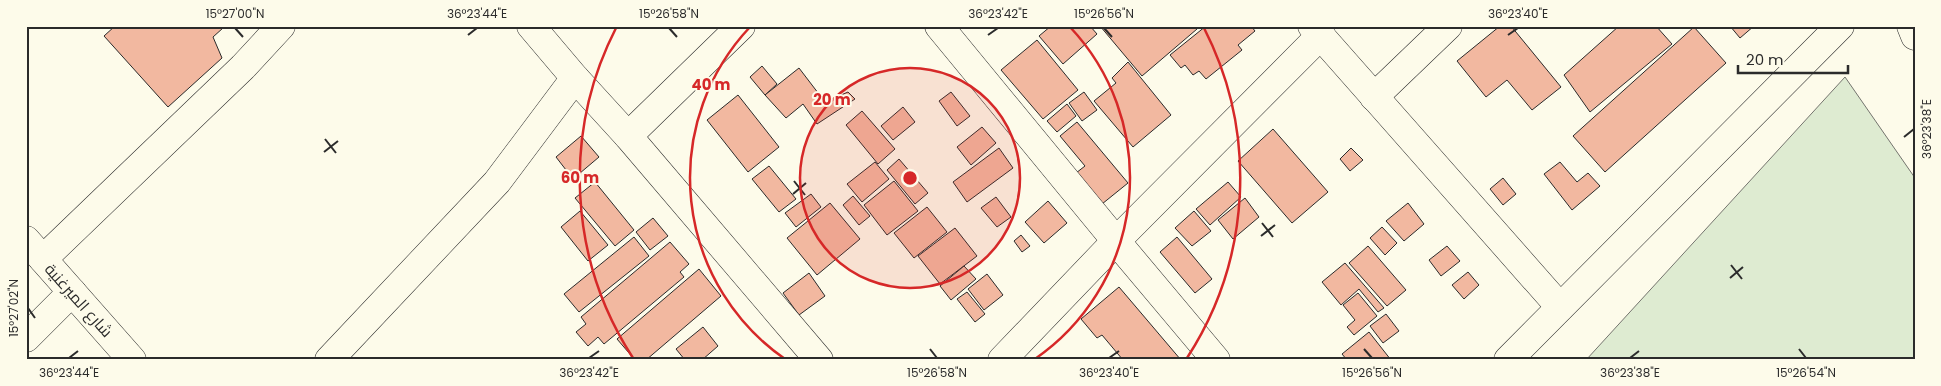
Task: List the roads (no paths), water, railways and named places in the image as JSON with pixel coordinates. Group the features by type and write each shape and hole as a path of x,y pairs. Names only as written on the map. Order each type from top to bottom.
{"street":[{"path":"34,250 243,67 281,26"},
{"path":"531,26 628,136 819,360"},
{"path":"628,136 740,26"},
{"path":"939,26 1216,360"},
{"path":"1374,97 1448,26"},
{"path":"1508,360 1840,26"},
{"path":"1911,26 1915,36"},
{"path":"1002,360 1317,31 1560,307"},
{"path":"329,360 497,182 575,78"},
{"name":"شارع الميرغنية","path":"34,250 132,360"},
{"path":"26,338 72,292"}]}
